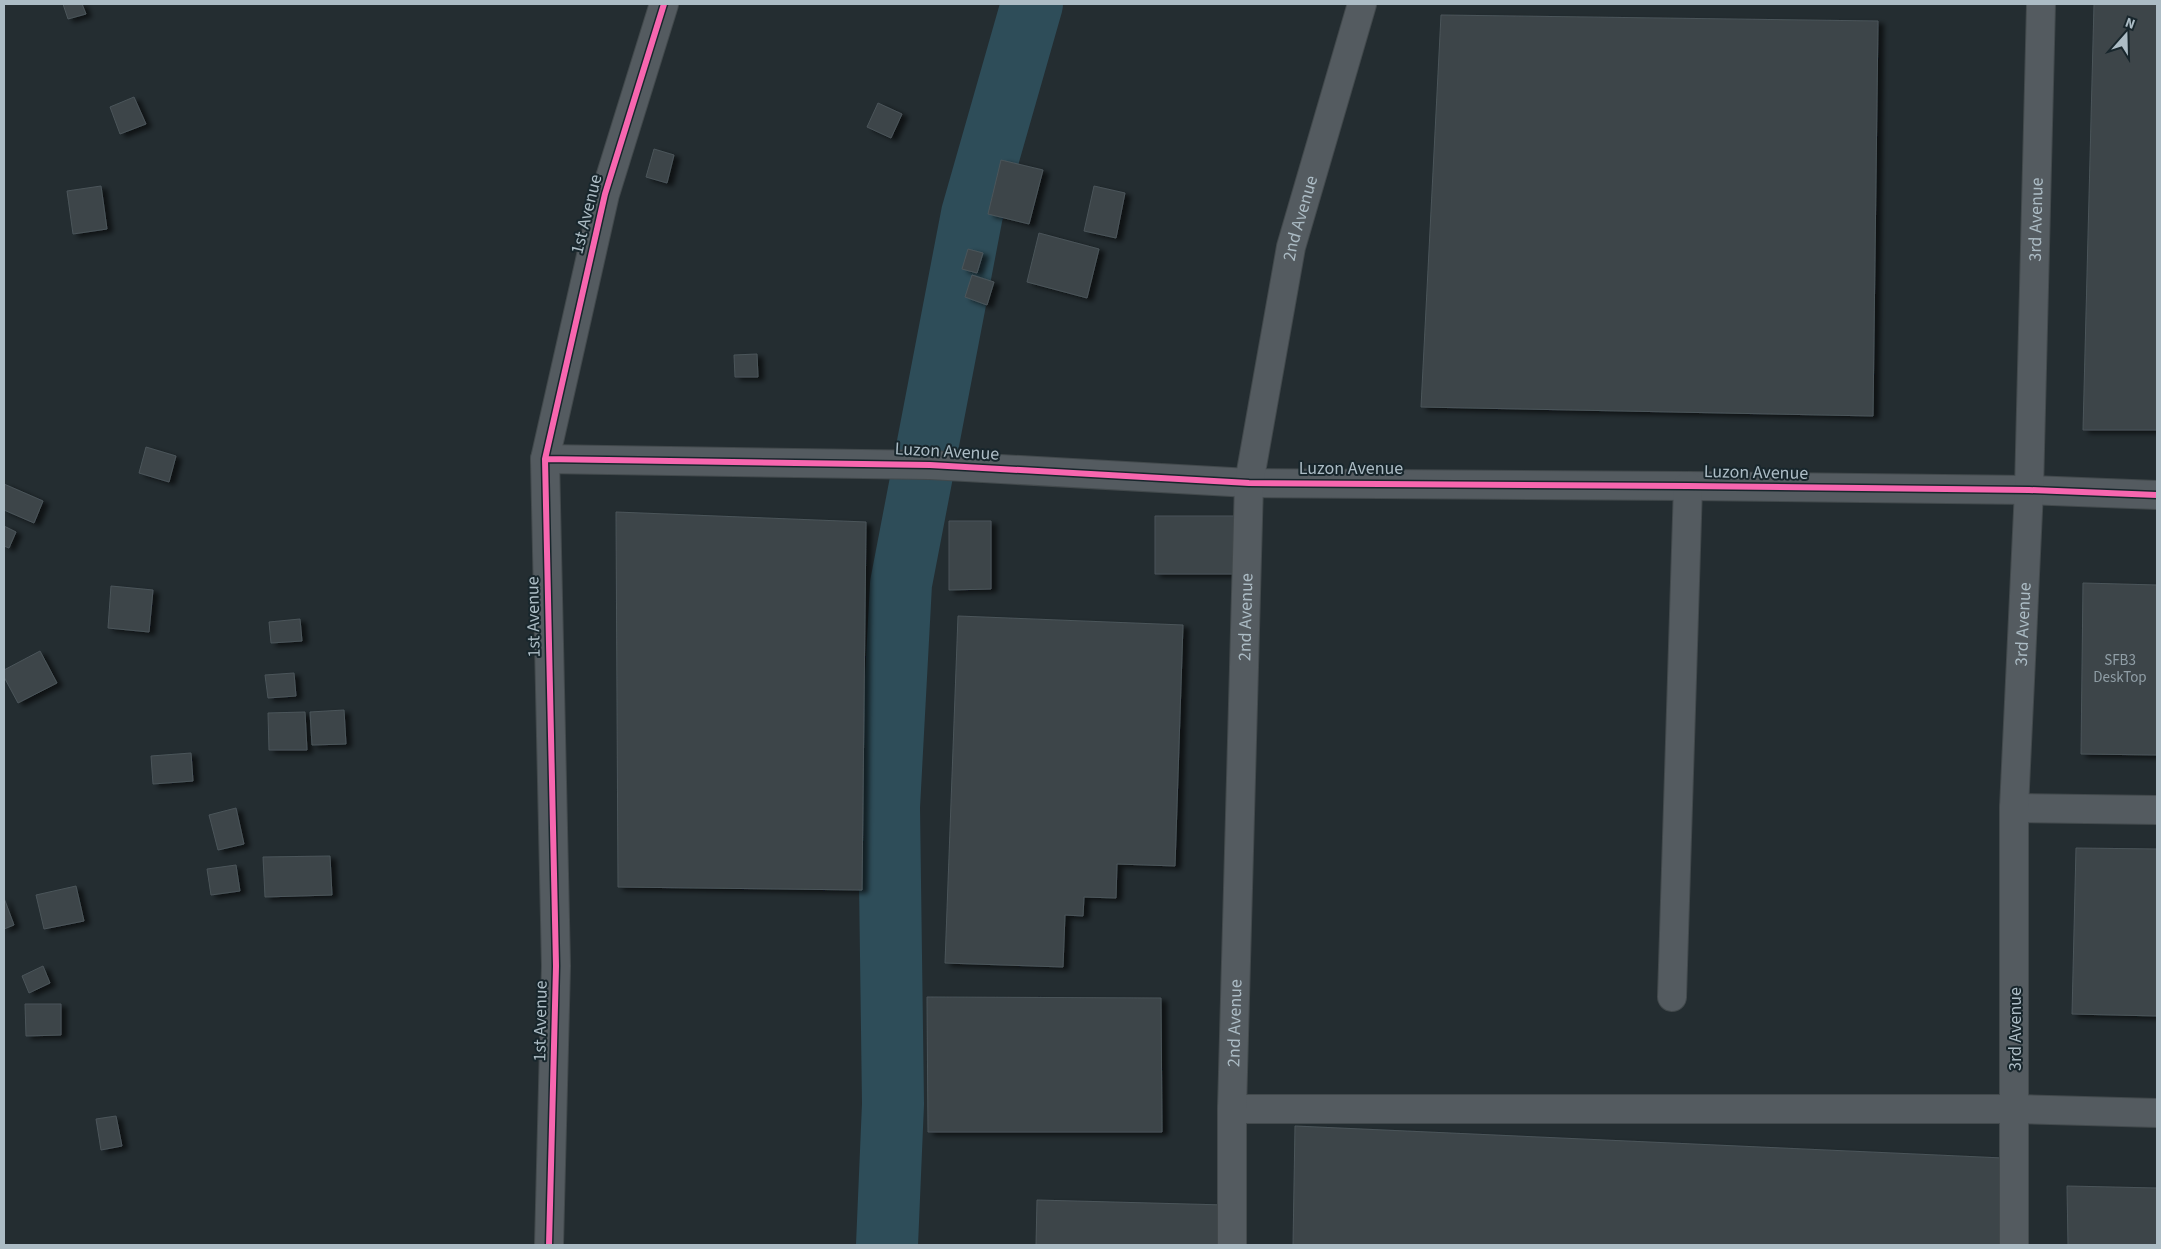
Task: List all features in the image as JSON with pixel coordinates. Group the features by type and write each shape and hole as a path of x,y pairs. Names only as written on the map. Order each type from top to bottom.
{"street":[{"name":"1st Avenue","path":"549,1245 556,966 545,459 605,194 664,4"},
{"name":"2nd Avenue","path":"1232,1245 1232,1109 1249,483 1291,247 1362,4"},
{"name":"3rd Avenue","path":"2014,1245 2016,1109 2014,808 2029,490 2041,4"},
{"name":"Luzon Avenue","path":"545,459 930,465 1249,483 2029,490 2157,495"},
{"path":"1672,997 1688,486"},
{"path":"2014,808 2157,810"},
{"path":"1232,1109 2016,1109 2157,1113"}],"building":[{"path":"63,4 82,4 86,14 68,19"},
{"path":"2094,4 2157,4 2157,430 2083,430"},
{"path":"1441,15 1878,21 1873,416 1421,407"},
{"path":"134,97 146,124 120,134 110,107"},
{"path":"878,103 902,114 891,138 867,127"},
{"path":"654,149 674,155 667,183 646,177"},
{"path":"1001,160 1043,170 1029,224 988,214"},
{"path":"101,186 107,229 73,234 67,191"},
{"path":"1094,186 1125,193 1116,238 1084,231"},
{"path":"1039,233 1099,249 1087,298 1027,282"},
{"path":"968,249 983,253 977,273 962,269"},
{"path":"972,275 994,282 987,305 965,297"},
{"path":"757,354 758,377 735,377 734,355"},
{"path":"146,447 176,456 169,482 139,473"},
{"path":"4,484 43,501 34,523 4,510"},
{"path":"616,512 866,522 862,890 618,887"},
{"path":"1155,516 1243,516 1243,574 1155,574"},
{"path":"949,521 991,521 991,589 949,590"},
{"path":"4,526 16,532 9,548 4,546"},
{"path":"2083,583 2157,585 2157,755 2081,754"},
{"path":"111,586 153,590 149,632 108,628"},
{"path":"958,616 1183,625 1175,866 1117,864 1116,898 1084,897 1083,916 1065,915 1063,967 945,963"},
{"path":"300,619 302,641 271,643 269,622"},
{"path":"40,651 57,683 18,703 4,677 4,670"},
{"path":"294,673 296,696 268,698 265,675"},
{"path":"344,710 346,744 312,745 310,712"},
{"path":"305,712 307,750 269,750 268,713"},
{"path":"191,753 193,781 153,784 151,756"},
{"path":"236,808 244,844 218,850 209,815"},
{"path":"2076,848 2157,849 2157,1016 2072,1014"},
{"path":"330,856 332,895 265,897 263,857"},
{"path":"236,865 240,891 211,895 207,869"},
{"path":"76,886 84,921 44,929 36,895"},
{"path":"4,898 14,925 4,929"},
{"path":"43,966 50,983 29,993 22,976"},
{"path":"927,997 1161,998 1162,1132 928,1132"},
{"path":"25,1004 61,1004 61,1035 26,1036"},
{"path":"116,1116 122,1146 101,1150 96,1119"},
{"path":"1295,1126 2003,1158 2000,1245 1293,1245"},
{"path":"2067,1186 2157,1188 2157,1245 2068,1245"},
{"path":"1037,1200 1225,1205 1224,1245 1036,1245"}],"waterway":[{"path":"887,1245 893,1104 889,807 901,584 972,214 1032,4"}],"cycle path":[{"path":"549,1245 556,966 545,459 605,194 664,4"},
{"path":"545,459 930,465 1249,483 2029,490 2157,495"}]}
